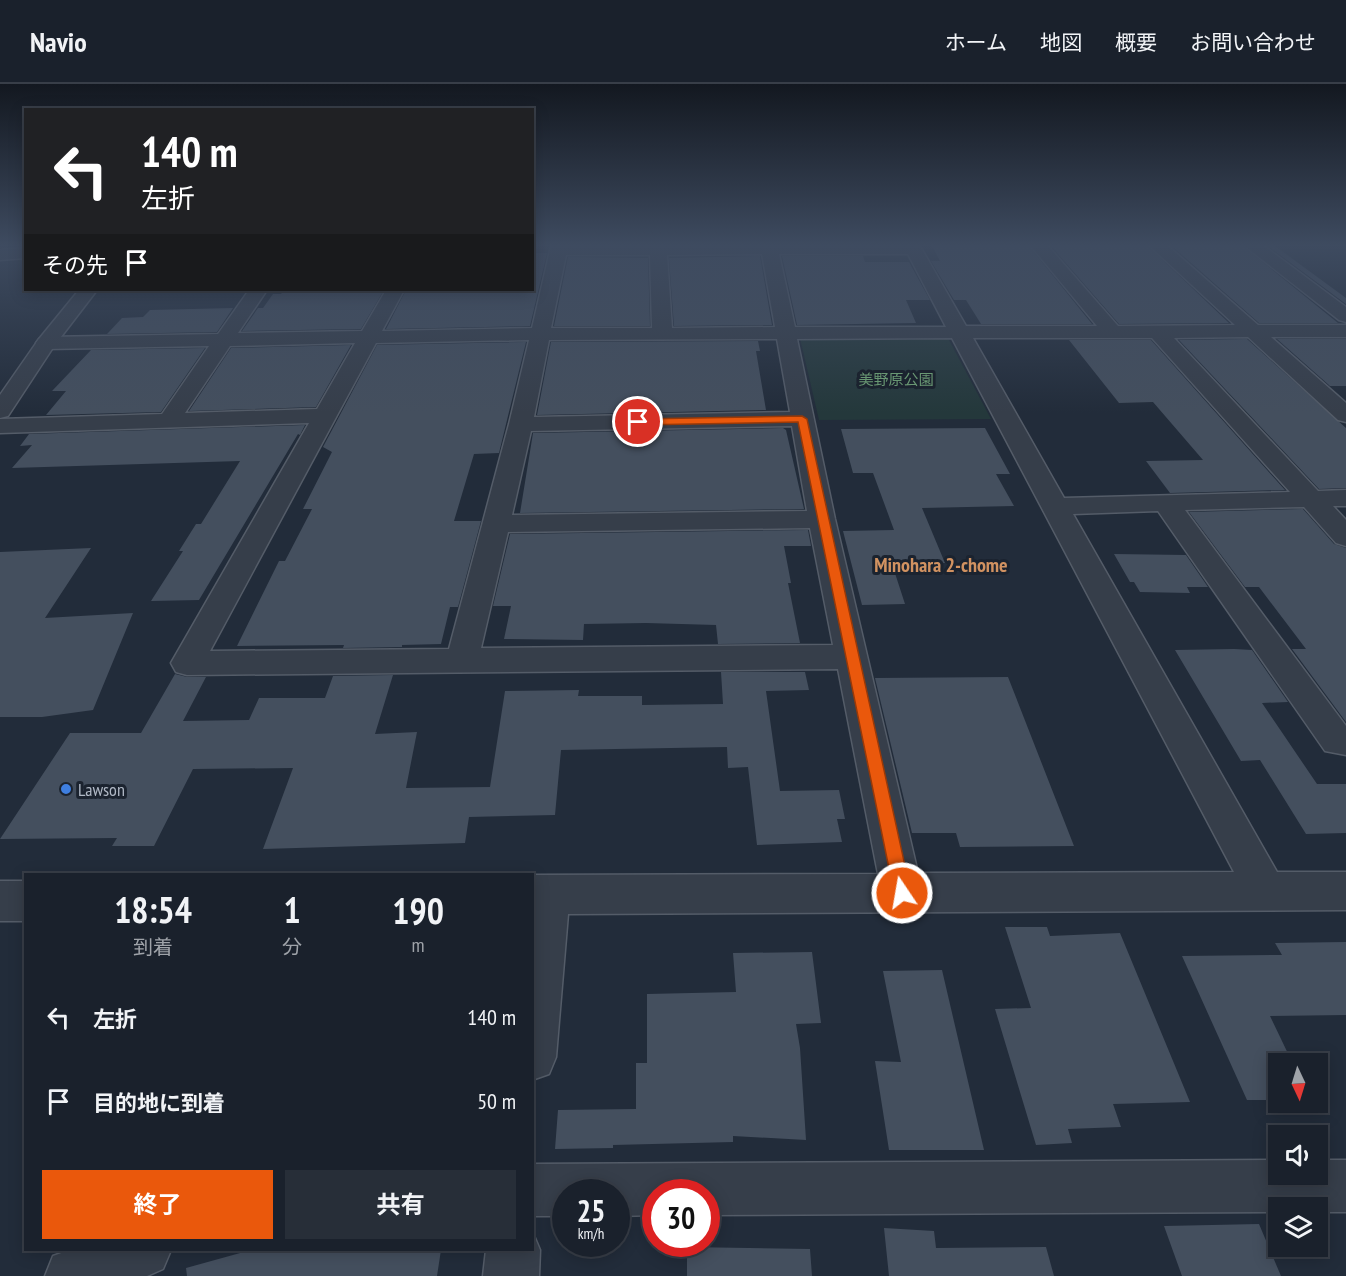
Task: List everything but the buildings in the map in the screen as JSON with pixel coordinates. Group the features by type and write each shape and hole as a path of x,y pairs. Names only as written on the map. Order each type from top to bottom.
{"street":[{"path":"0,411 46,343 79,302"},
{"path":"169,420 250,302"},
{"path":"388,302 187,663 851,657"},
{"path":"462,662 521,424 548,302"},
{"path":"661,302 662,333"},
{"path":"779,302 822,519 902,893"},
{"path":"942,302 1266,891"},
{"path":"1087,302 1113,332"},
{"path":"1220,302 1346,416"},
{"path":"1327,302 1346,316"},
{"path":"46,343 541,334 1346,331"},
{"path":"1158,332 1346,537"},
{"path":"0,426 326,416"},
{"path":"521,424 802,419"},
{"path":"1053,506 1346,498"},
{"path":"1166,503 1337,741 1346,741"},
{"path":"496,524 822,519"},
{"path":"534,1021 541,895 1346,891"},
{"path":"0,901 24,901"},
{"path":"534,1190 1346,1186"},
{"path":"73,1276 141,1251"},
{"path":"511,1276 513,1251"}],"green space":[{"name":"美野原公園","path":"800,338 948,338 991,419 819,420"}],"place":[{"name":"Lawson","path":"66,789"}],"district":[{"name":"Minohara 2-chome","path":"941,565"}],"route":[{"path":"638,422 802,419 902,893"}]}
